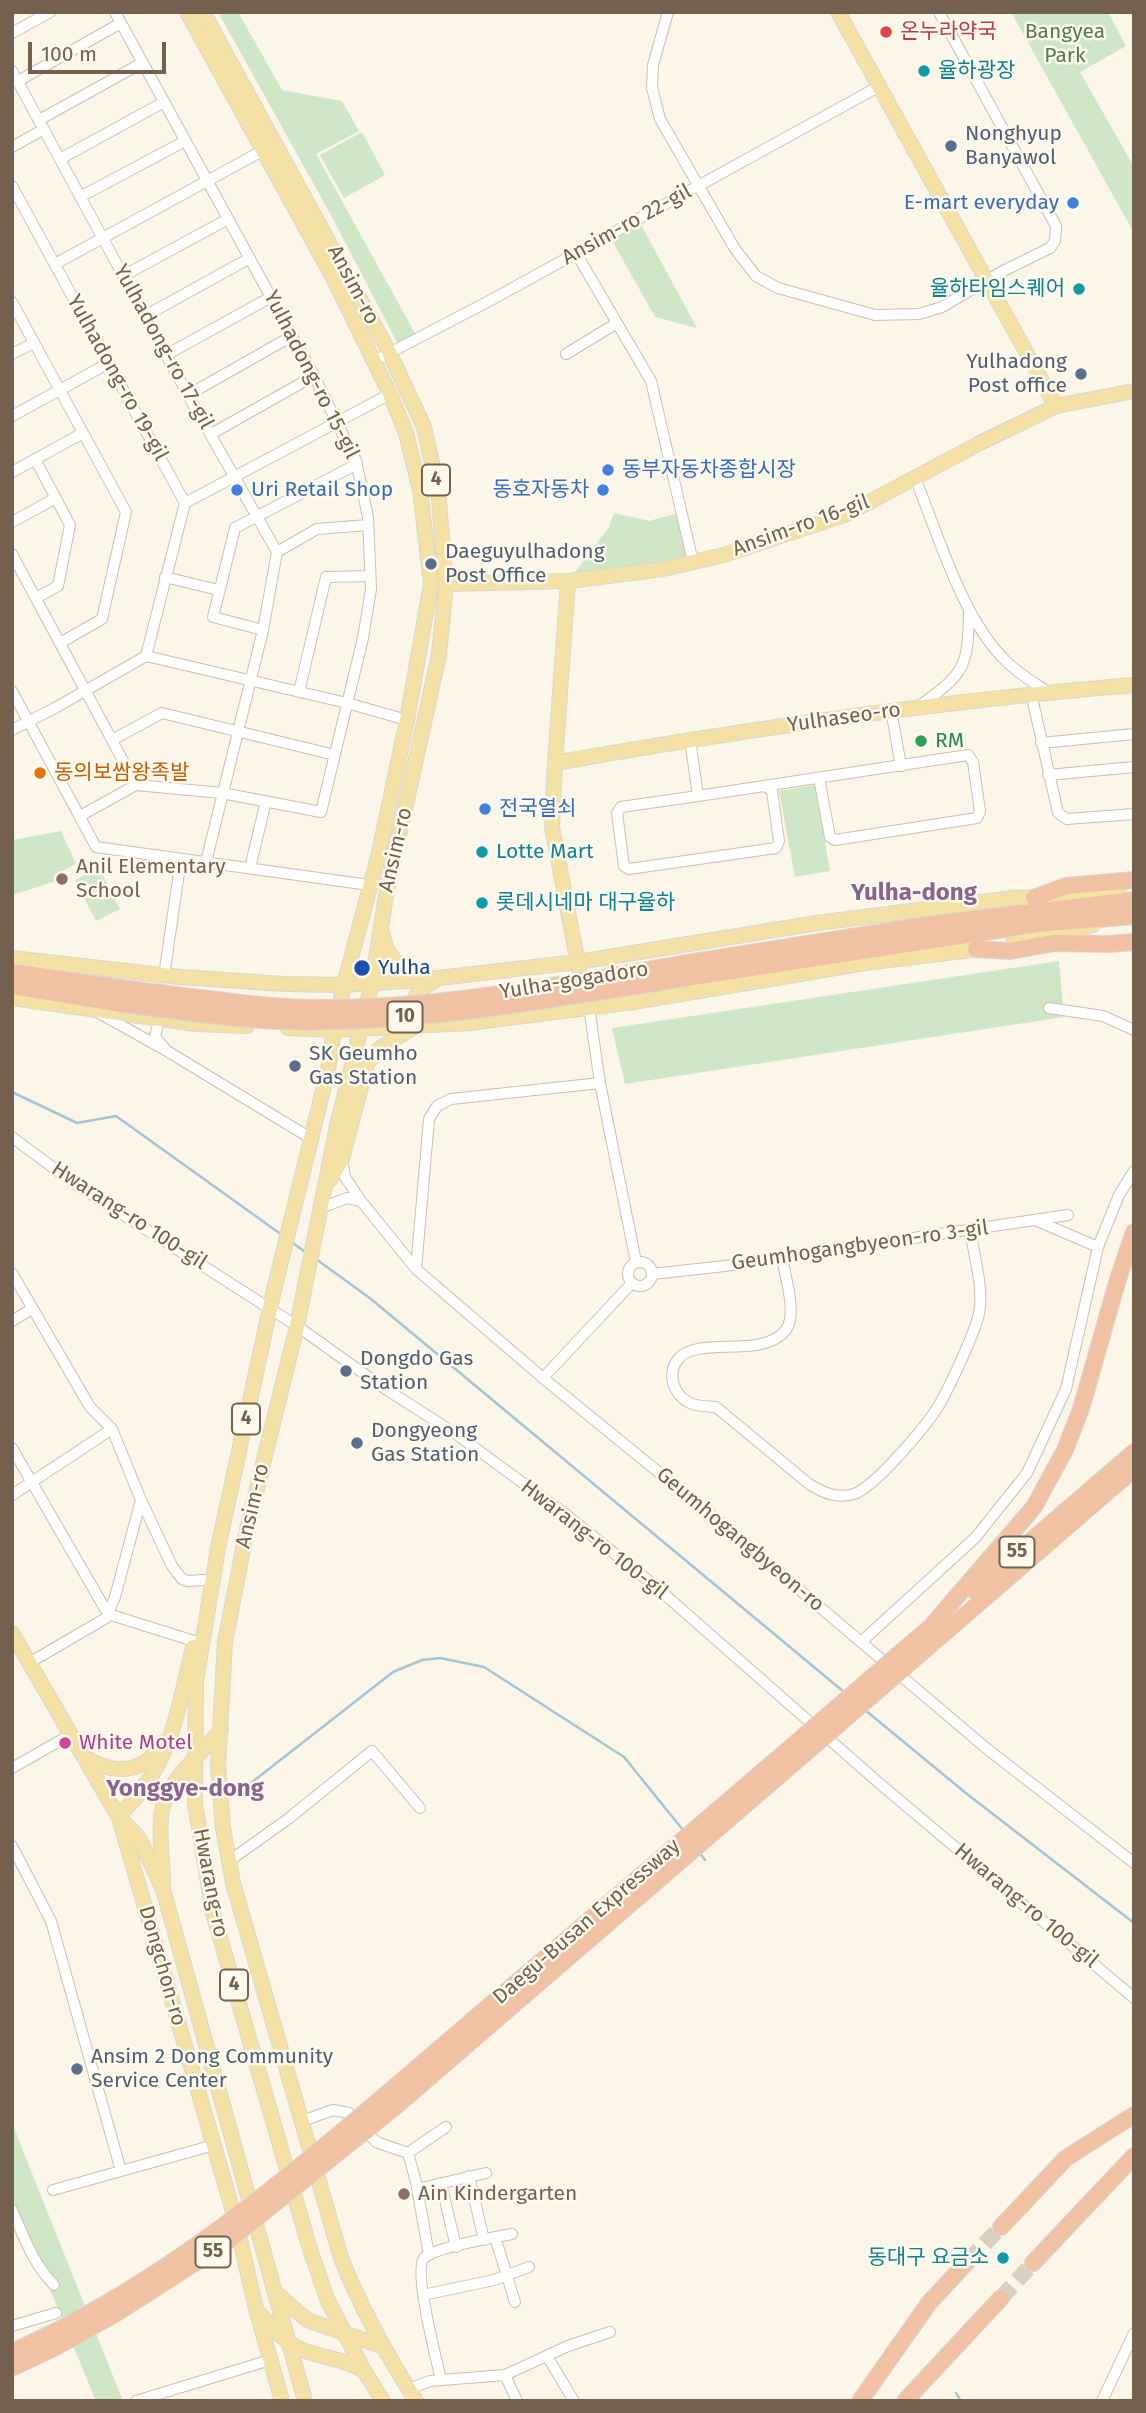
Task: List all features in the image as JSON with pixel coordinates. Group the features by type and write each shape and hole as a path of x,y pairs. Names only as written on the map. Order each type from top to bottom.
{"highway":[{"path":"1034,898 1066,886 1134,880"},
{"name":"Yulha-gogadoro","path":"12,972 125,996 280,1021 375,1020 515,1005 933,924 1134,898"},
{"name":"Yulha-gogadoro","path":"683,971 1037,924 1129,917"},
{"path":"976,949 1010,951 1055,943 1134,942"},
{"name":"Yulha-gogadoro","path":"12,986 125,996"},
{"path":"934,1623 1034,1507 1065,1450 1081,1409 1134,1232"},
{"name":"Daegu-Busan Expressway","path":"906,1657 934,1623 1134,1452"},
{"name":"Daegu-Busan Expressway","path":"12,2351 47,2336 112,2301 201,2244 297,2171 707,1829 906,1657 1134,1469"},
{"path":"1068,1524 1134,1475"},
{"name":"Daegu-Busan Expressway","path":"12,2368 115,2314 220,2247 395,2107 673,1857"},
{"path":"1001,2227 1066,2158 1134,2116"},
{"path":"1033,2263 1134,2155"},
{"path":"860,2401 929,2303 968,2262"},
{"path":"905,2401 1001,2298"}],"main road":[{"name":"Ansim-ro","path":"187,12 332,276 390,394 406,433 420,489 431,584 407,720 379,853 344,985 328,1070 274,1290 218,1548"},
{"name":"Ansim-ro","path":"203,12 389,352 424,427 439,490 446,584 434,682 380,923 370,989 297,1326 229,1613 221,1730"},
{"path":"838,12 1056,406"},
{"name":"Ansim-ro 16-gil","path":"446,584 568,581 663,569 750,547 847,514 1056,406 1134,391"},
{"path":"568,581 552,827 589,1007"},
{"name":"Yulhaseo-ro","path":"555,763 690,739 891,710 1031,693 1134,685"},
{"path":"12,958 164,976 281,984 344,985 370,989 441,977 578,962 817,923 1012,898 1134,898"},
{"path":"12,998 197,1024 334,1030 414,1027 469,1023 633,1002 865,963 976,949 1129,917"},
{"path":"380,923 385,948 398,965 421,980"},
{"path":"414,1027 411,1009 417,994 422,987 441,977"},
{"path":"271,1027 285,1016 287,1011 281,984"},
{"path":"324,1192 342,1159 367,1064 379,1049 414,1027"},
{"path":"118,1816 136,1800 149,1783 169,1745 194,1641 204,1580 218,1548"},
{"name":"Hwarang-ro","path":"218,1548 196,1681 195,1804 213,1913 309,2246 327,2299 363,2371 383,2401"},
{"path":"12,1633 118,1816 139,1838 163,1889 304,2398"},
{"path":"81,1754 100,1766 130,1769 156,1753 176,1719"},
{"path":"163,1889 161,1818 166,1794 221,1730"},
{"name":"Hwarang-ro","path":"221,1730 219,1799 229,1861 240,1908 341,2259 381,2346 413,2395"},
{"name":"Dongchon-ro","path":"118,1816 236,2222 256,2309 282,2401"},
{"path":"274,2291 307,2319 381,2346"},
{"path":"256,2309 290,2347"},
{"path":"270,2360 290,2347 343,2361 363,2371"},
{"path":"304,2398 305,2364 317,2353"}],"street":[{"path":"12,33 50,12"},
{"path":"668,12 653,65 652,88 660,119 734,249 756,276 778,288 874,315 919,314 942,307 985,281 1050,248 1055,241 1056,226 939,12"},
{"path":"15,76 118,18"},
{"name":"Yulhadong-ro 15-gil","path":"118,18 314,376 357,464 368,525 371,589 363,638 321,812 266,801"},
{"path":"12,147 41,125 142,63"},
{"name":"Yulhadong-ro 17-gil","path":"15,76 188,395 277,552"},
{"name":"Ansim-ro 22-gil","path":"374,361 491,300 878,87"},
{"path":"60,159 164,102"},
{"path":"80,197 185,141"},
{"path":"55,264 262,151"},
{"name":"Yulhadong-ro 19-gil","path":"12,186 185,503"},
{"path":"123,276 228,219"},
{"path":"576,253 651,381 693,562"},
{"path":"145,316 250,258"},
{"path":"166,355 271,297"},
{"path":"12,302 126,512 102,620 60,643"},
{"path":"566,354 617,323"},
{"path":"188,395 292,336"},
{"path":"12,354 34,343"},
{"path":"12,416 109,363"},
{"path":"211,434 314,376"},
{"path":"146,656 185,503 390,394"},
{"path":"12,472 83,433"},
{"path":"35,459 70,525 58,586 36,598"},
{"path":"263,630 212,617 235,528 357,464"},
{"path":"915,478 969,611 1004,660 1048,692"},
{"path":"12,522 57,498"},
{"path":"206,862 263,630 277,552 317,529 368,525"},
{"path":"13,556 136,785"},
{"path":"299,692 326,577 370,576"},
{"path":"165,577 218,590"},
{"path":"918,707 952,681 964,663 969,611"},
{"path":"12,730 146,656 347,703 407,720"},
{"path":"12,691 96,848 369,885"},
{"path":"1031,693 1058,813 1067,819 1134,814"},
{"path":"891,710 901,766"},
{"path":"112,740 162,713 335,755"},
{"path":"1041,743 1134,734"},
{"path":"690,739 698,796"},
{"path":"765,786 772,791 779,841 776,848 629,869 624,866 617,813 621,807 968,755 973,762 980,811 977,818 835,840 830,837 819,778"},
{"path":"1048,775 1134,767"},
{"path":"80,816 136,785 222,793 266,801 250,869"},
{"path":"164,976 181,859"},
{"path":"589,1007 600,1083 636,1262"},
{"path":"1049,1008 1104,1016 1133,1030 1134,1043"},
{"path":"91,1009 312,1139"},
{"path":"163,1019 158,1024 155,1037 167,1052"},
{"path":"416,1269 429,1119 437,1106 451,1099 600,1083"},
{"name":"Hwarang-ro 100-gil","path":"12,1137 75,1184 270,1308 384,1388 456,1434 564,1513 645,1578 879,1783 1134,1998"},
{"name":"Geumhogangbyeon-ro","path":"342,1159 345,1177 361,1201 416,1269 986,1748 1134,1863"},
{"path":"861,1642 975,1538 1027,1474 1066,1390 1098,1247 1119,1195 1134,1171"},
{"path":"321,1208 347,1198 361,1201"},
{"name":"Geumhogangbyeon-ro 3-gil","path":"652,1274 782,1258 1068,1215"},
{"path":"1035,1220 1098,1247"},
{"path":"782,1258 791,1311 791,1321 786,1330 775,1340 762,1343 690,1350 680,1357 673,1367 671,1377 674,1389 681,1397 690,1403 716,1406 809,1484 824,1494 839,1497 855,1493 881,1476 938,1407 979,1312 980,1297 970,1230"},
{"path":"636,1262 648,1264 652,1274 647,1284 639,1286 632,1283 628,1271 636,1262"},
{"path":"12,1273 90,1407 113,1429 141,1500 172,1566 178,1575 188,1581 204,1580"},
{"path":"543,1378 632,1283"},
{"path":"12,1321 32,1309"},
{"path":"12,1495 113,1429"},
{"path":"12,1448 108,1615 194,1641"},
{"path":"29,1663 106,1618 115,1597 141,1500"},
{"path":"12,1768 70,1735"},
{"path":"229,1861 288,1819 372,1751 420,1808"},
{"path":"12,1846 51,1922 121,2171"},
{"path":"302,2121 333,2110 349,2113 376,2141 408,2153"},
{"path":"408,2153 446,2127"},
{"path":"53,2190 214,2145"},
{"path":"408,2153 429,2255"},
{"path":"417,2189 485,2173"},
{"path":"469,2176 514,2302"},
{"path":"441,2183 456,2247"},
{"path":"12,2210 35,2262 54,2285"},
{"path":"441,2380 423,2295 420,2266 424,2257 512,2234"},
{"path":"423,2295 506,2276 528,2267"},
{"path":"12,2326 56,2313"},
{"path":"413,2395 430,2381 505,2375 610,2332"},
{"path":"1102,2401 1134,2333"},
{"path":"548,2356 574,2401"},
{"path":"148,2398 270,2360"},
{"path":"505,2375 517,2401"}],"green space":[{"path":"218,12 238,12 282,90 342,101 359,131 316,154 417,337 399,346 332,217"},
{"name":"Bangyea Park","path":"1011,12 1108,12 1126,46 1080,72 1134,167 1134,233"},
{"path":"362,132 385,175 344,198 320,155"},
{"path":"638,219 697,328 655,317 609,235"},
{"path":"682,512 693,562 568,581 609,527 614,513 649,521"},
{"path":"815,785 830,871 795,877 779,791"},
{"path":"61,831 76,864 63,871 59,880 12,895 12,840"},
{"path":"99,868 120,909 96,921 75,880"},
{"path":"1059,961 1064,1017 625,1084 612,1028"},
{"path":"12,2123 123,2401 96,2401 12,2198"}],"waterway":[{"path":"12,1092 77,1123 116,1116 282,1235"},
{"path":"290,1241 308,1254"},
{"path":"316,1259 371,1299 844,1692"},
{"path":"242,1790 393,1672 422,1660 440,1658 484,1667 624,1757 683,1830"},
{"path":"865,1710 967,1794 1134,1923"},
{"path":"699,1852 705,1860"},
{"path":"956,2393 961,2401"}],"tunnel":[{"path":"968,2261 1001,2227"},
{"path":"1001,2298 1033,2263"}],"place":[{"name":"온누라약국","path":"886,32"},
{"name":"율하광장","path":"924,71"},
{"name":"Nonghyup Banyawol","path":"951,146"},
{"name":"E-mart everyday","path":"1073,203"},
{"name":"율하타임스퀘어","path":"1079,289"},
{"name":"Yulhadong Post office","path":"1081,374"},
{"name":"동부자동차종합시장","path":"608,470"},
{"name":"Uri Retail Shop","path":"237,490"},
{"name":"동호자동차","path":"603,490"},
{"name":"Daeguyulhadong Post Office","path":"431,564"},
{"name":"RM","path":"921,741"},
{"name":"동의보쌈왕족발","path":"40,773"},
{"name":"전국열쇠","path":"485,809"},
{"name":"Lotte Mart","path":"482,852"},
{"name":"Anil Elementary School","path":"62,879"},
{"name":"롯데시네마 대구율하","path":"482,903"},
{"name":"Yulha","path":"362,968"},
{"name":"SK Geumho Gas Station","path":"295,1066"},
{"name":"Dongdo Gas Station","path":"346,1371"},
{"name":"Dongyeong Gas Station","path":"357,1443"},
{"name":"White Motel","path":"65,1743"},
{"name":"Ansim 2 Dong Community Service Center","path":"77,2069"},
{"name":"Ain Kindergarten","path":"404,2194"},
{"name":"동대구 요금소","path":"1003,2258"}],"district":[{"name":"Yulha-dong","path":"914,893"},
{"name":"Yonggye-dong","path":"185,1789"}]}
